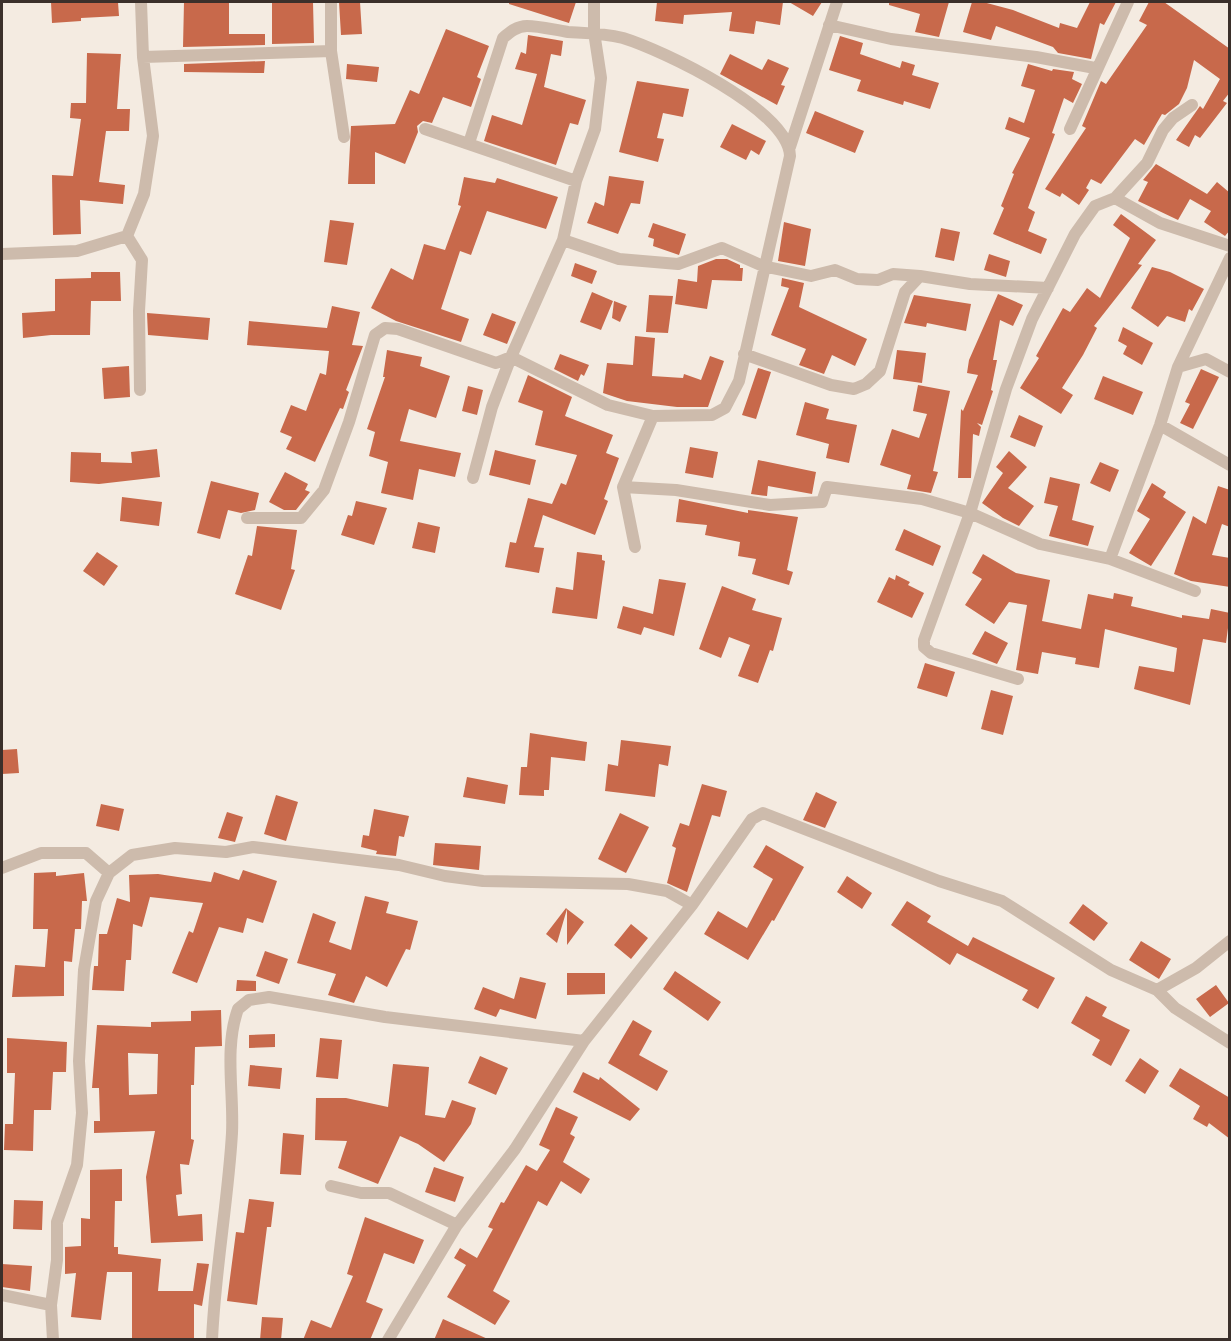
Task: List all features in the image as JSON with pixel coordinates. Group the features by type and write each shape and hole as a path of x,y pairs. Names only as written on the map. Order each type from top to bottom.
{"street":[{"path":"127,236 144,194 153,135 142,57 141,2"},
{"path":"332,2 331,51 345,137"},
{"path":"473,478 492,407 511,357 563,240 576,181 596,129 601,78 594,32 594,2"},
{"path":"247,519 301,519 324,490 349,422 375,335 385,328 398,329 496,363 511,357 608,405 653,416 712,415 724,408 739,381 763,266 790,156 790,147 837,2"},
{"path":"1070,129 1095,68 1128,2"},
{"path":"829,25 891,39 1036,57 1095,68"},
{"path":"469,143 503,38 514,29 526,26 594,32 624,39 726,85 772,122 790,147"},
{"path":"142,57 331,51"},
{"path":"1018,679 931,652 924,647 970,513 1006,389 1032,319 1076,234 1095,206 1115,198 1147,163 1163,130 1173,118 1192,105"},
{"path":"424,129 576,181"},
{"path":"1115,198 1160,223 1230,246"},
{"path":"2,254 77,251 127,236"},
{"path":"127,236 142,260 139,311 140,390"},
{"path":"563,240 620,259 678,264 722,248 763,266 812,276 835,270 857,279 878,280 892,274 970,284 1048,288"},
{"path":"1110,560 1160,425 1178,367 1230,258"},
{"path":"744,354 831,385 854,388 866,384 880,371 905,292 920,276"},
{"path":"1178,367 1206,359 1230,372"},
{"path":"635,547 623,488 653,416"},
{"path":"1160,425 1230,465"},
{"path":"623,488 676,490 770,505 822,502 827,487 845,490 861,489 922,499 970,513 1040,544 1110,560 1195,591"},
{"path":"388,1340 457,1225 515,1149 584,1041 692,905 752,819 763,813 939,881 1002,901 1111,970 1157,990 1175,1008 1230,1043"},
{"path":"53,1340 51,1305 57,1260 57,1222 77,1165 82,1113 79,1061 84,970 96,901 109,873 132,855 175,848 226,852 253,847 399,865 445,876 483,881 628,884 667,891 692,905"},
{"path":"2,868 41,853 86,853 109,873"},
{"path":"1157,990 1196,968 1230,941"},
{"path":"212,1340 214,1287 232,1132 231,1039 238,1009 249,1000 269,997 385,1017 584,1041"},
{"path":"331,1186 362,1193 389,1193 457,1225"},
{"path":"2,1295 51,1305"}],"building":[{"path":"51,2 118,2 119,16 81,18 81,21 52,23"},
{"path":"184,2 229,2 229,34 265,34 265,45 183,47"},
{"path":"272,2 313,2 314,43 272,44"},
{"path":"339,2 360,2 362,34 341,35"},
{"path":"509,2 576,2 569,23 509,4"},
{"path":"657,2 783,2 780,25 756,21 754,34 729,31 732,12 684,15 683,24 655,21"},
{"path":"789,2 822,2 813,16"},
{"path":"889,2 949,2 939,37 915,32 920,14 889,5"},
{"path":"972,2 983,2 1013,10 1059,28 1060,23 1077,28 1090,2 1116,2 1104,25 1100,23 1091,59 1058,53 1053,47 996,26 991,40 963,32"},
{"path":"1149,2 1164,2 1230,49 1230,92 1223,101 1227,103 1200,138 1195,135 1189,147 1176,140 1200,106 1203,109 1220,79 1194,60 1187,88 1179,104 1165,115 1162,114 1144,145 1135,139 1101,184 1091,179 1086,188 1089,190 1079,205 1062,193 1060,197 1045,189 1086,128 1082,126 1101,81 1106,84 1147,25 1139,21"},
{"path":"446,29 489,46 477,77 481,79 471,107 443,97 432,123 423,121 417,126 418,132 405,164 375,152 375,184 348,184 351,126 395,124 410,90 419,94"},
{"path":"528,35 563,41 561,56 551,54 544,87 586,100 578,125 570,123 556,165 484,141 492,115 522,125 537,74 515,69 521,52 526,54"},
{"path":"840,36 863,43 860,54 900,68 902,61 915,65 912,75 939,83 930,109 904,101 903,105 857,91 861,80 829,70"},
{"path":"87,53 121,54 117,109 130,109 129,131 106,131 99,182 125,185 123,204 80,200 81,234 53,235 52,175 73,176 81,119 70,118 71,103 86,103"},
{"path":"730,54 762,70 768,59 789,68 781,85 785,86 777,105 720,74"},
{"path":"265,61 264,73 184,72 184,64"},
{"path":"347,64 379,67 377,82 346,79"},
{"path":"1028,64 1052,71 1053,69 1074,72 1072,79 1082,84 1073,103 1064,98 1052,133 1055,134 1028,208 1035,212 1028,231 1047,239 1041,254 993,234 1004,208 1001,206 1014,174 1012,173 1030,138 1005,129 1009,117 1024,123 1035,90 1021,86"},
{"path":"637,81 689,89 683,117 663,113 657,138 664,139 658,162 619,152"},
{"path":"815,111 864,131 855,153 806,133"},
{"path":"732,124 766,141 759,155 751,150 746,160 720,147"},
{"path":"1156,164 1207,194 1217,182 1230,193 1230,230 1225,236 1204,222 1211,211 1190,199 1178,220 1138,201 1148,182 1143,180"},
{"path":"609,176 644,181 640,204 631,203 618,234 587,223 595,202 604,206"},
{"path":"464,177 495,183 497,178 558,197 546,229 487,211 471,255 460,251 441,309 469,319 461,342 396,321 371,308 391,268 413,280 424,244 445,250 461,206 458,205"},
{"path":"1121,214 1156,240 1138,264 1142,265 1094,326 1097,328 1062,388 1073,395 1061,414 1020,388 1039,358 1036,356 1063,308 1070,312 1087,288 1100,298 1130,238 1113,225"},
{"path":"330,220 354,223 347,265 324,262"},
{"path":"784,222 811,229 805,266 778,261"},
{"path":"653,223 686,234 679,255 653,246 654,239 648,237"},
{"path":"941,228 960,232 954,261 935,257"},
{"path":"989,254 1010,261 1006,277 984,270"},
{"path":"716,259 727,259 740,265 740,268 743,268 742,281 712,280 707,309 675,304 678,279 697,282 698,266"},
{"path":"575,263 597,271 592,284 571,276"},
{"path":"1152,267 1170,272 1204,289 1192,311 1189,309 1185,322 1167,316 1158,327 1131,308"},
{"path":"91,272 120,272 121,301 91,301 90,335 23,338 22,313 55,311 55,279 91,278"},
{"path":"782,278 804,283 799,307 867,339 855,366 832,355 824,374 799,365 806,349 771,335 789,288 781,286"},
{"path":"592,292 613,301 601,330 580,322"},
{"path":"998,294 1023,305 1013,326 1000,320 993,360 997,360 991,390 993,391 982,425 977,423 981,427 979,436 973,434 971,478 958,478 961,409 963,411 978,375 967,373 969,360"},
{"path":"649,295 673,296 668,333 646,332"},
{"path":"914,295 971,304 966,331 927,323 926,327 904,323"},
{"path":"614,301 627,306 620,322 612,318"},
{"path":"332,306 360,312 352,345 363,346 346,390 349,392 343,409 340,408 315,462 286,449 292,437 280,432 291,405 306,411 320,373 326,375 329,351 247,345 249,321 327,328"},
{"path":"147,313 210,318 208,340 148,335"},
{"path":"492,313 516,322 507,344 483,335"},
{"path":"1123,327 1153,343 1142,365 1123,354 1127,346 1118,341"},
{"path":"635,336 655,338 652,376 683,378 684,374 701,380 710,356 724,361 708,407 677,407 627,401 603,393 607,363 633,365"},
{"path":"387,350 422,357 420,366 450,376 436,418 409,409 400,441 461,453 455,477 419,469 413,500 381,493 388,462 369,456 375,432 367,429 385,377 383,377"},
{"path":"897,350 926,353 922,383 893,379"},
{"path":"560,354 589,365 584,376 581,374 578,381 554,369"},
{"path":"129,366 130,397 104,399 102,368"},
{"path":"758,368 771,372 756,419 742,415"},
{"path":"1201,369 1219,377 1193,429 1180,423 1190,404 1185,402"},
{"path":"528,375 572,397 565,416 613,435 606,453 619,458 604,499 608,501 595,535 543,515 534,547 544,548 539,573 505,567 510,542 516,543 528,498 552,504 561,483 566,485 577,455 535,445 543,411 518,402"},
{"path":"1103,376 1143,392 1133,415 1094,399"},
{"path":"918,385 950,391 933,471 938,472 931,493 907,489 911,475 880,465 892,429 919,438 927,414 913,411"},
{"path":"468,386 483,390 477,415 462,411"},
{"path":"805,402 829,409 826,419 857,425 849,463 826,458 829,444 796,435"},
{"path":"1019,415 1043,426 1035,447 1010,437"},
{"path":"690,447 718,452 713,478 685,473"},
{"path":"157,449 160,477 99,484 70,482 71,452 101,453 101,462 132,463 131,452"},
{"path":"495,450 536,460 530,485 489,475"},
{"path":"1009,451 1027,467 1008,488 1034,506 1019,526 982,503 1003,473 996,467"},
{"path":"758,460 816,472 812,494 768,486 767,496 751,494"},
{"path":"1100,462 1119,470 1110,492 1090,483"},
{"path":"285,472 308,484 305,490 310,492 296,510 284,510 269,502"},
{"path":"1050,477 1080,484 1072,520 1094,526 1088,546 1049,536 1058,506 1044,503"},
{"path":"211,481 259,493 255,510 241,513 228,510 220,539 197,533"},
{"path":"1152,483 1166,492 1163,497 1186,512 1151,566 1129,553 1150,519 1137,511"},
{"path":"1218,486 1230,490 1230,527 1222,524 1212,555 1230,558 1230,587 1191,581 1174,574 1193,516 1206,524"},
{"path":"122,497 162,502 159,526 120,521"},
{"path":"679,499 748,513 748,510 798,517 787,570 793,572 789,585 752,574 756,559 738,556 740,542 705,535 707,525 676,522"},
{"path":"356,501 387,508 374,545 341,535 348,515 352,516"},
{"path":"418,522 440,527 435,553 412,548"},
{"path":"257,526 297,530 291,569 295,570 281,610 235,594 248,555 252,556"},
{"path":"904,529 941,546 933,566 895,550"},
{"path":"97,552 118,566 104,586 83,571"},
{"path":"577,552 602,555 602,560 605,561 597,619 552,613 556,587 573,590"},
{"path":"983,554 1016,573 1050,580 1042,621 1081,629 1088,594 1113,599 1114,593 1133,597 1131,606 1182,618 1182,615 1209,619 1211,609 1230,613 1226,643 1203,639 1190,705 1134,689 1139,666 1174,672 1177,648 1105,629 1099,668 1075,664 1076,658 1042,652 1038,674 1016,670 1027,605 1009,602 994,624 965,605 982,579 972,573"},
{"path":"896,575 910,582 908,585 924,593 912,618 877,602 889,577 895,580"},
{"path":"659,579 686,583 674,636 644,627 641,635 617,628 623,606 653,614"},
{"path":"722,586 756,599 752,610 782,618 773,651 770,650 758,683 738,676 750,645 729,637 721,658 699,649"},
{"path":"985,631 1008,643 997,664 972,654"},
{"path":"925,663 955,672 947,697 917,688"},
{"path":"991,690 1013,696 1003,735 981,729"},
{"path":"530,733 587,742 585,761 551,757 549,790 544,790 544,796 519,795 521,767 527,767"},
{"path":"621,740 671,746 668,766 659,764 655,797 605,791 608,764 618,766"},
{"path":"17,749 19,773 2,774 2,750"},
{"path":"467,777 508,785 505,804 463,797"},
{"path":"702,784 727,791 720,817 712,815 687,892 667,883 676,848 672,846 680,823 689,826"},
{"path":"816,792 837,802 825,828 803,820"},
{"path":"276,795 298,802 286,841 264,834"},
{"path":"101,804 124,809 119,831 96,826"},
{"path":"374,809 409,816 404,837 399,836 396,856 376,854 377,851 361,847 363,835 369,836"},
{"path":"227,812 243,817 235,842 218,838"},
{"path":"620,813 649,827 626,873 598,859"},
{"path":"435,843 481,846 479,870 433,865"},
{"path":"766,845 804,867 774,921 772,920 748,960 704,934 718,911 747,928 773,879 753,867"},
{"path":"243,870 277,881 263,923 247,918 243,933 219,927 197,983 172,973 189,931 193,933 203,903 150,897 142,927 133,924 131,960 126,960 124,991 92,990 94,966 98,966 99,934 107,934 117,898 130,902 129,875 158,874 211,882 214,872 239,880"},
{"path":"56,872 56,876 84,873 87,901 82,901 81,929 75,929 72,962 64,961 64,996 12,997 15,965 45,967 48,929 33,929 34,873"},
{"path":"847,876 872,893 862,909 837,892"},
{"path":"365,896 389,902 386,913 418,921 410,950 406,949 387,987 366,976 354,1003 328,995 336,974 297,963 313,913 336,922 329,942 351,950"},
{"path":"907,901 931,916 927,922 968,946 973,937 1055,978 1038,1009 1022,1000 1028,990 957,953 950,965 891,925"},
{"path":"1083,904 1108,923 1094,941 1069,923"},
{"path":"567,909 557,943 546,934"},
{"path":"567,909 584,922 567,945"},
{"path":"631,924 648,938 631,959 614,945"},
{"path":"1141,941 1171,959 1159,979 1129,960"},
{"path":"265,951 288,959 279,984 256,976"},
{"path":"675,971 721,1002 708,1021 663,989"},
{"path":"567,973 605,973 605,994 567,995"},
{"path":"520,977 546,983 536,1019 500,1009 496,1017 474,1009 483,987 514,999"},
{"path":"237,980 256,981 256,991 236,991"},
{"path":"1216,985 1229,1003 1210,1017 1196,999"},
{"path":"1086,996 1107,1007 1102,1016 1130,1030 1111,1066 1092,1055 1100,1040 1071,1023"},
{"path":"221,1010 222,1046 195,1047 194,1085 191,1085 191,1139 194,1140 189,1165 180,1164 182,1194 176,1195 178,1216 202,1214 203,1241 151,1243 146,1177 155,1131 94,1133 94,1121 100,1121 99,1088 92,1088 97,1025 151,1027 151,1022 191,1021 191,1011","holes":["128,1053 158,1054 157,1094 129,1095"]},
{"path":"633,1020 652,1031 639,1055 668,1071 657,1091 608,1063"},
{"path":"275,1034 275,1047 249,1048 249,1035"},
{"path":"7,1038 67,1042 66,1072 53,1072 51,1110 34,1110 33,1151 4,1150 5,1124 13,1124 15,1073 7,1073"},
{"path":"320,1038 342,1040 338,1079 316,1077"},
{"path":"480,1056 508,1068 496,1095 468,1083"},
{"path":"1140,1058 1159,1071 1145,1094 1125,1081"},
{"path":"393,1064 429,1067 425,1115 445,1118 452,1100 476,1108 471,1124 444,1162 418,1144 400,1136 378,1184 338,1168 347,1141 315,1140 316,1098 346,1098 388,1107"},
{"path":"250,1065 282,1068 280,1089 248,1086"},
{"path":"1180,1068 1230,1098 1230,1139 1209,1123 1207,1127 1193,1119 1200,1106 1169,1086"},
{"path":"583,1072 599,1080 600,1077 640,1109 630,1121 573,1092"},
{"path":"556,1107 578,1117 570,1134 575,1137 563,1162 590,1179 581,1194 561,1181 547,1206 538,1201 493,1291 510,1301 495,1325 447,1297 466,1265 454,1258 460,1248 477,1258 493,1229 488,1227 501,1202 504,1203 526,1165 537,1171 550,1150 539,1145"},
{"path":"283,1133 304,1135 301,1175 280,1174"},
{"path":"434,1167 464,1177 455,1202 425,1192"},
{"path":"122,1169 122,1201 115,1201 114,1247 118,1247 118,1254 161,1259 158,1291 193,1291 197,1263 209,1264 202,1306 194,1304 194,1340 132,1340 132,1272 107,1272 101,1320 71,1317 76,1273 65,1274 65,1247 81,1246 81,1218 90,1219 90,1170"},
{"path":"249,1199 274,1202 271,1227 267,1227 257,1305 227,1301 236,1232 244,1233"},
{"path":"14,1200 43,1201 42,1230 13,1229"},
{"path":"365,1217 424,1240 414,1264 384,1253 366,1302 383,1309 370,1340 303,1340 311,1320 331,1328 353,1276 347,1274"},
{"path":"2,1264 32,1266 30,1291 2,1287"},
{"path":"262,1317 283,1318 281,1340 260,1340"},
{"path":"443,1319 490,1340 434,1340"}]}
